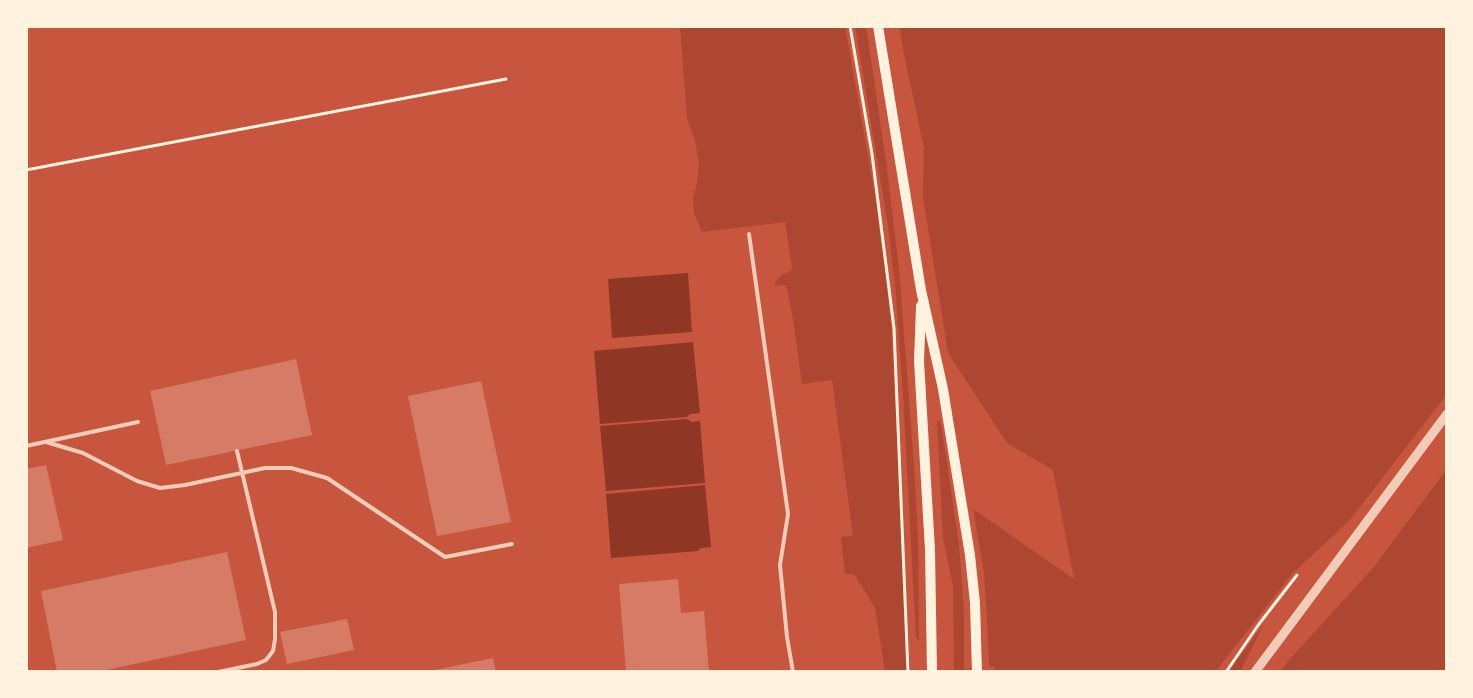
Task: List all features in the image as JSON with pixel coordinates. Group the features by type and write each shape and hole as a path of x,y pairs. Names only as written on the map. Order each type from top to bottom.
{"main road":[{"path":"878,26 921,290 944,389 970,555 975,604 976,672"},
{"path":"921,290 919,361 930,550 932,672"}],"street":[{"path":"1255,672 1447,414"}],"lane":[{"path":"749,234 788,514 780,565 787,637 793,672"},
{"path":"26,446 138,422"},
{"path":"46,442 83,453 138,481 160,488 185,485 265,468 291,468 327,478 445,556 512,544"},
{"path":"218,672 257,664 266,660 273,651 275,639 275,612 237,451"}],"path":[{"path":"850,26 872,154 894,328 908,672"},
{"path":"26,170 506,79"},
{"path":"1226,672 1259,624 1297,575"}],"shaded area":[{"path":"680,26 845,26 874,190 891,326 910,672 885,672 875,608 854,574 845,574 841,537 853,536 832,380 802,384 786,285 775,286 780,276 791,271 792,268 785,222 702,232 694,213 693,199 699,164 696,144 687,118"},
{"path":"855,26 866,26 886,161 899,268 918,535 919,640 916,638 895,284 888,226"},
{"path":"899,26 1447,26 1447,394 1350,520 1292,574 1215,672 994,672 994,667 989,666 984,573 973,509 1074,579 1053,470 1007,443 948,353 923,197 924,148"},
{"path":"688,273 692,332 612,338 608,279"},
{"path":"693,342 700,413 690,414 687,417 600,424 594,351"},
{"path":"687,419 692,422 700,421 705,483 606,491 600,426"},
{"path":"937,421 940,421 942,430 959,545 964,612 964,672 954,672 953,585 943,539"},
{"path":"1447,469 1447,672 1280,672 1373,568"},
{"path":"705,485 711,547 701,548 698,551 611,558 606,494"},
{"path":"1264,624 1240,672 1229,672 1237,660"}],"building":[{"path":"296,359 312,435 166,465 150,391"},
{"path":"481,381 511,522 437,536 408,396"},
{"path":"46,465 63,540 26,548 26,469"},
{"path":"227,552 246,640 97,672 57,672 41,591"},
{"path":"678,579 681,613 704,611 709,672 626,672 619,584"},
{"path":"347,619 354,650 287,664 280,632"},
{"path":"493,658 496,672 430,671"}]}
